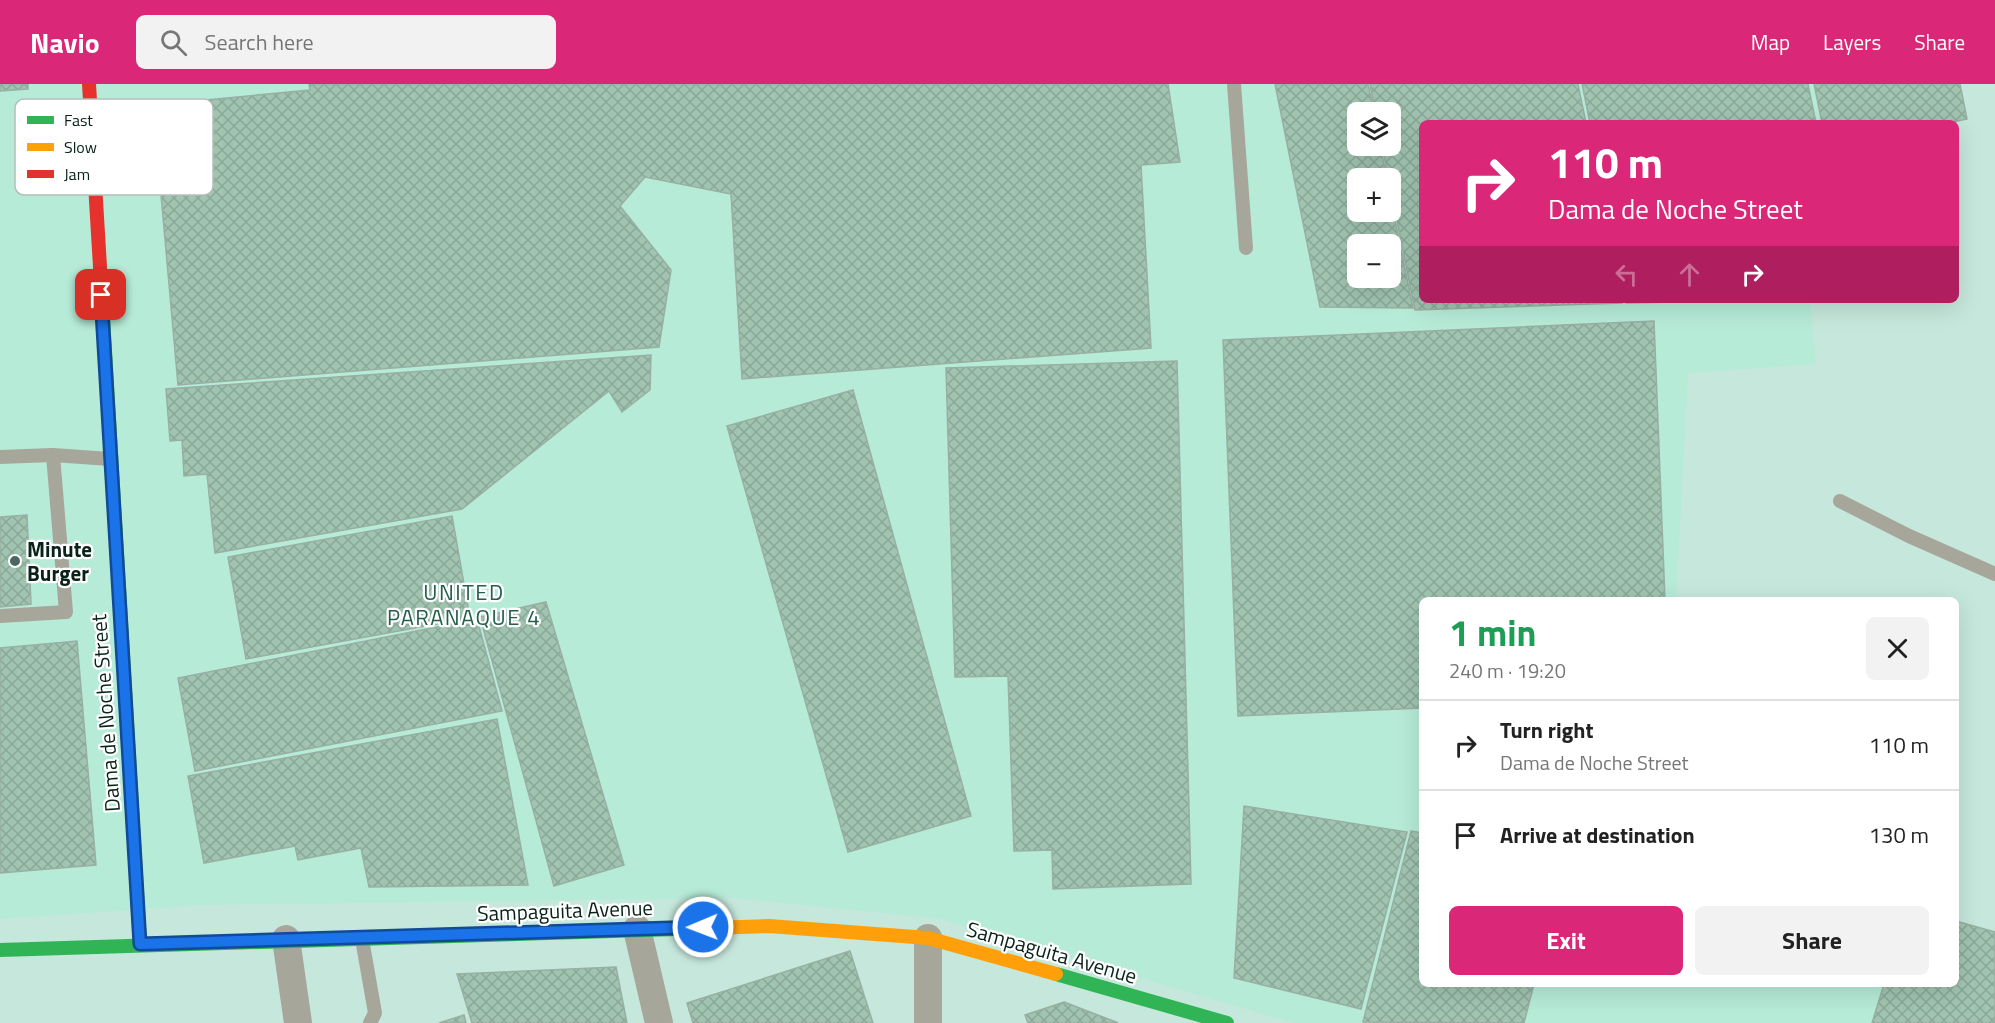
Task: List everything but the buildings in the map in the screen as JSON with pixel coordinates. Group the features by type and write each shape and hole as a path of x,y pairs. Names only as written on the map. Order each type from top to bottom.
{"street":[{"name":"Dama de Noche Street","path":"89,84 90,99"},
{"name":"Dama de Noche Street","path":"95,195 140,944"},
{"name":"Sampaguita Avenue","path":"0,950 637,928 769,926 928,938 1227,1023"},
{"path":"637,928 659,1023"},
{"path":"928,938 928,1023"},
{"path":"286,939 298,1023"}],"lane":[{"path":"1234,84 1246,248"},
{"path":"0,458 53,455 110,459"},
{"path":"0,616 66,612 53,455"},
{"path":"1840,501 1995,574"},
{"path":"362,937 375,1013 370,1023"}],"shaded area":[{"path":"0,84 1938,84 1944,120 1419,120 1419,303 1810,303 1816,364 1688,373 1676,597 1419,597 1419,987 1959,987 1995,1023 1293,1023 941,919 732,898 203,905 0,919"}],"traffic: fast":[{"path":"102,300 140,943"},
{"path":"0,950 710,928"},
{"path":"1056,974 1227,1023"}],"traffic: slow":[{"path":"710,928 769,926 928,938 1056,974"}],"traffic: jam":[{"path":"89,84 90,99"},
{"path":"96,195 102,300"}],"place":[{"name":"Minute Burger","path":"15,561"}],"district":[{"name":"UNITED PARANAQUE 4","path":"464,604"}],"route":[{"path":"101,295 140,944 703,927"}]}
